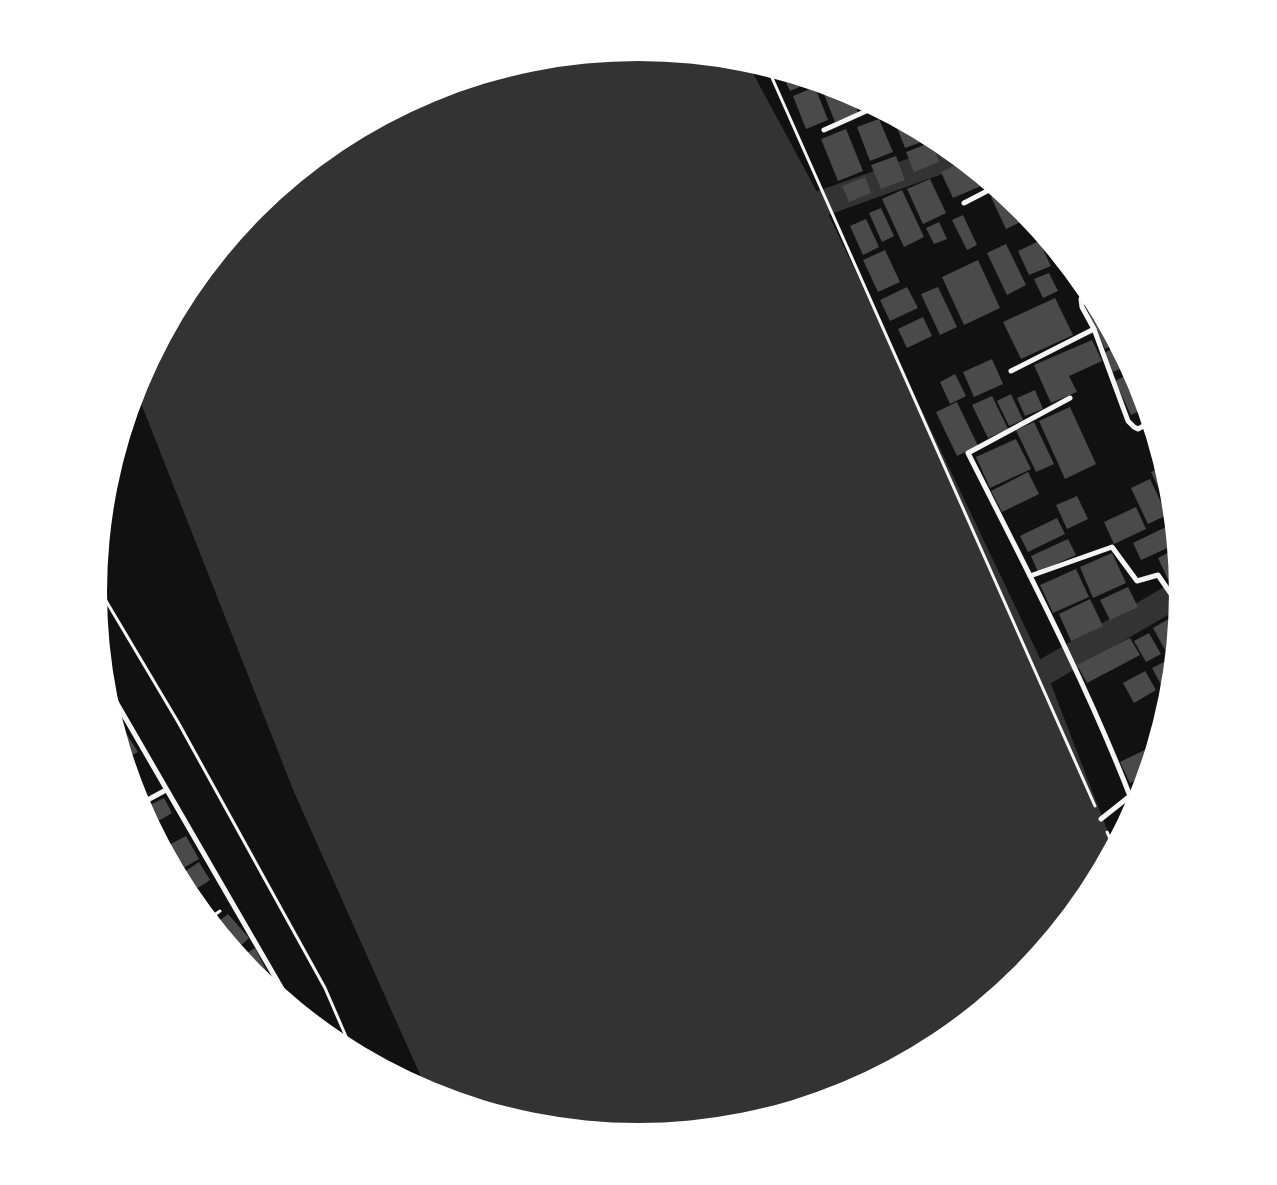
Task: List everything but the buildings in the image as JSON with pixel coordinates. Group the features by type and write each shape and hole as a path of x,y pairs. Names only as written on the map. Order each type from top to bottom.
{"street":[{"path":"824,130 864,112"},
{"path":"964,203 987,191"},
{"path":"1082,300 1128,421 1138,429 1143,426"},
{"path":"1011,371 1094,329"},
{"path":"1070,398 968,453 1068,650 1105,731 1130,795"},
{"path":"1030,576 1112,547 1138,581 1158,575 1170,593"},
{"path":"120,709 278,983"},
{"path":"149,799 166,790"},
{"path":"1101,819 1128,797"}],"path":[{"path":"772,78 1110,838"},
{"path":"107,603 178,722 325,988 346,1036"}],"shaded area":[{"path":"604,62 673,62 753,74 823,203 1046,671 1110,837 1080,888 1038,943 989,992 934,1034 904,1053 873,1069 809,1096 742,1114 673,1123 604,1123 569,1119 501,1106 468,1096 421,1077 294,792 142,405 162,358 178,327 197,297 239,242 288,193 315,171 373,132 435,102 501,79 535,71"}],"waterway":[{"path":"823,203 945,159"},
{"path":"1046,671 1170,599"}]}
